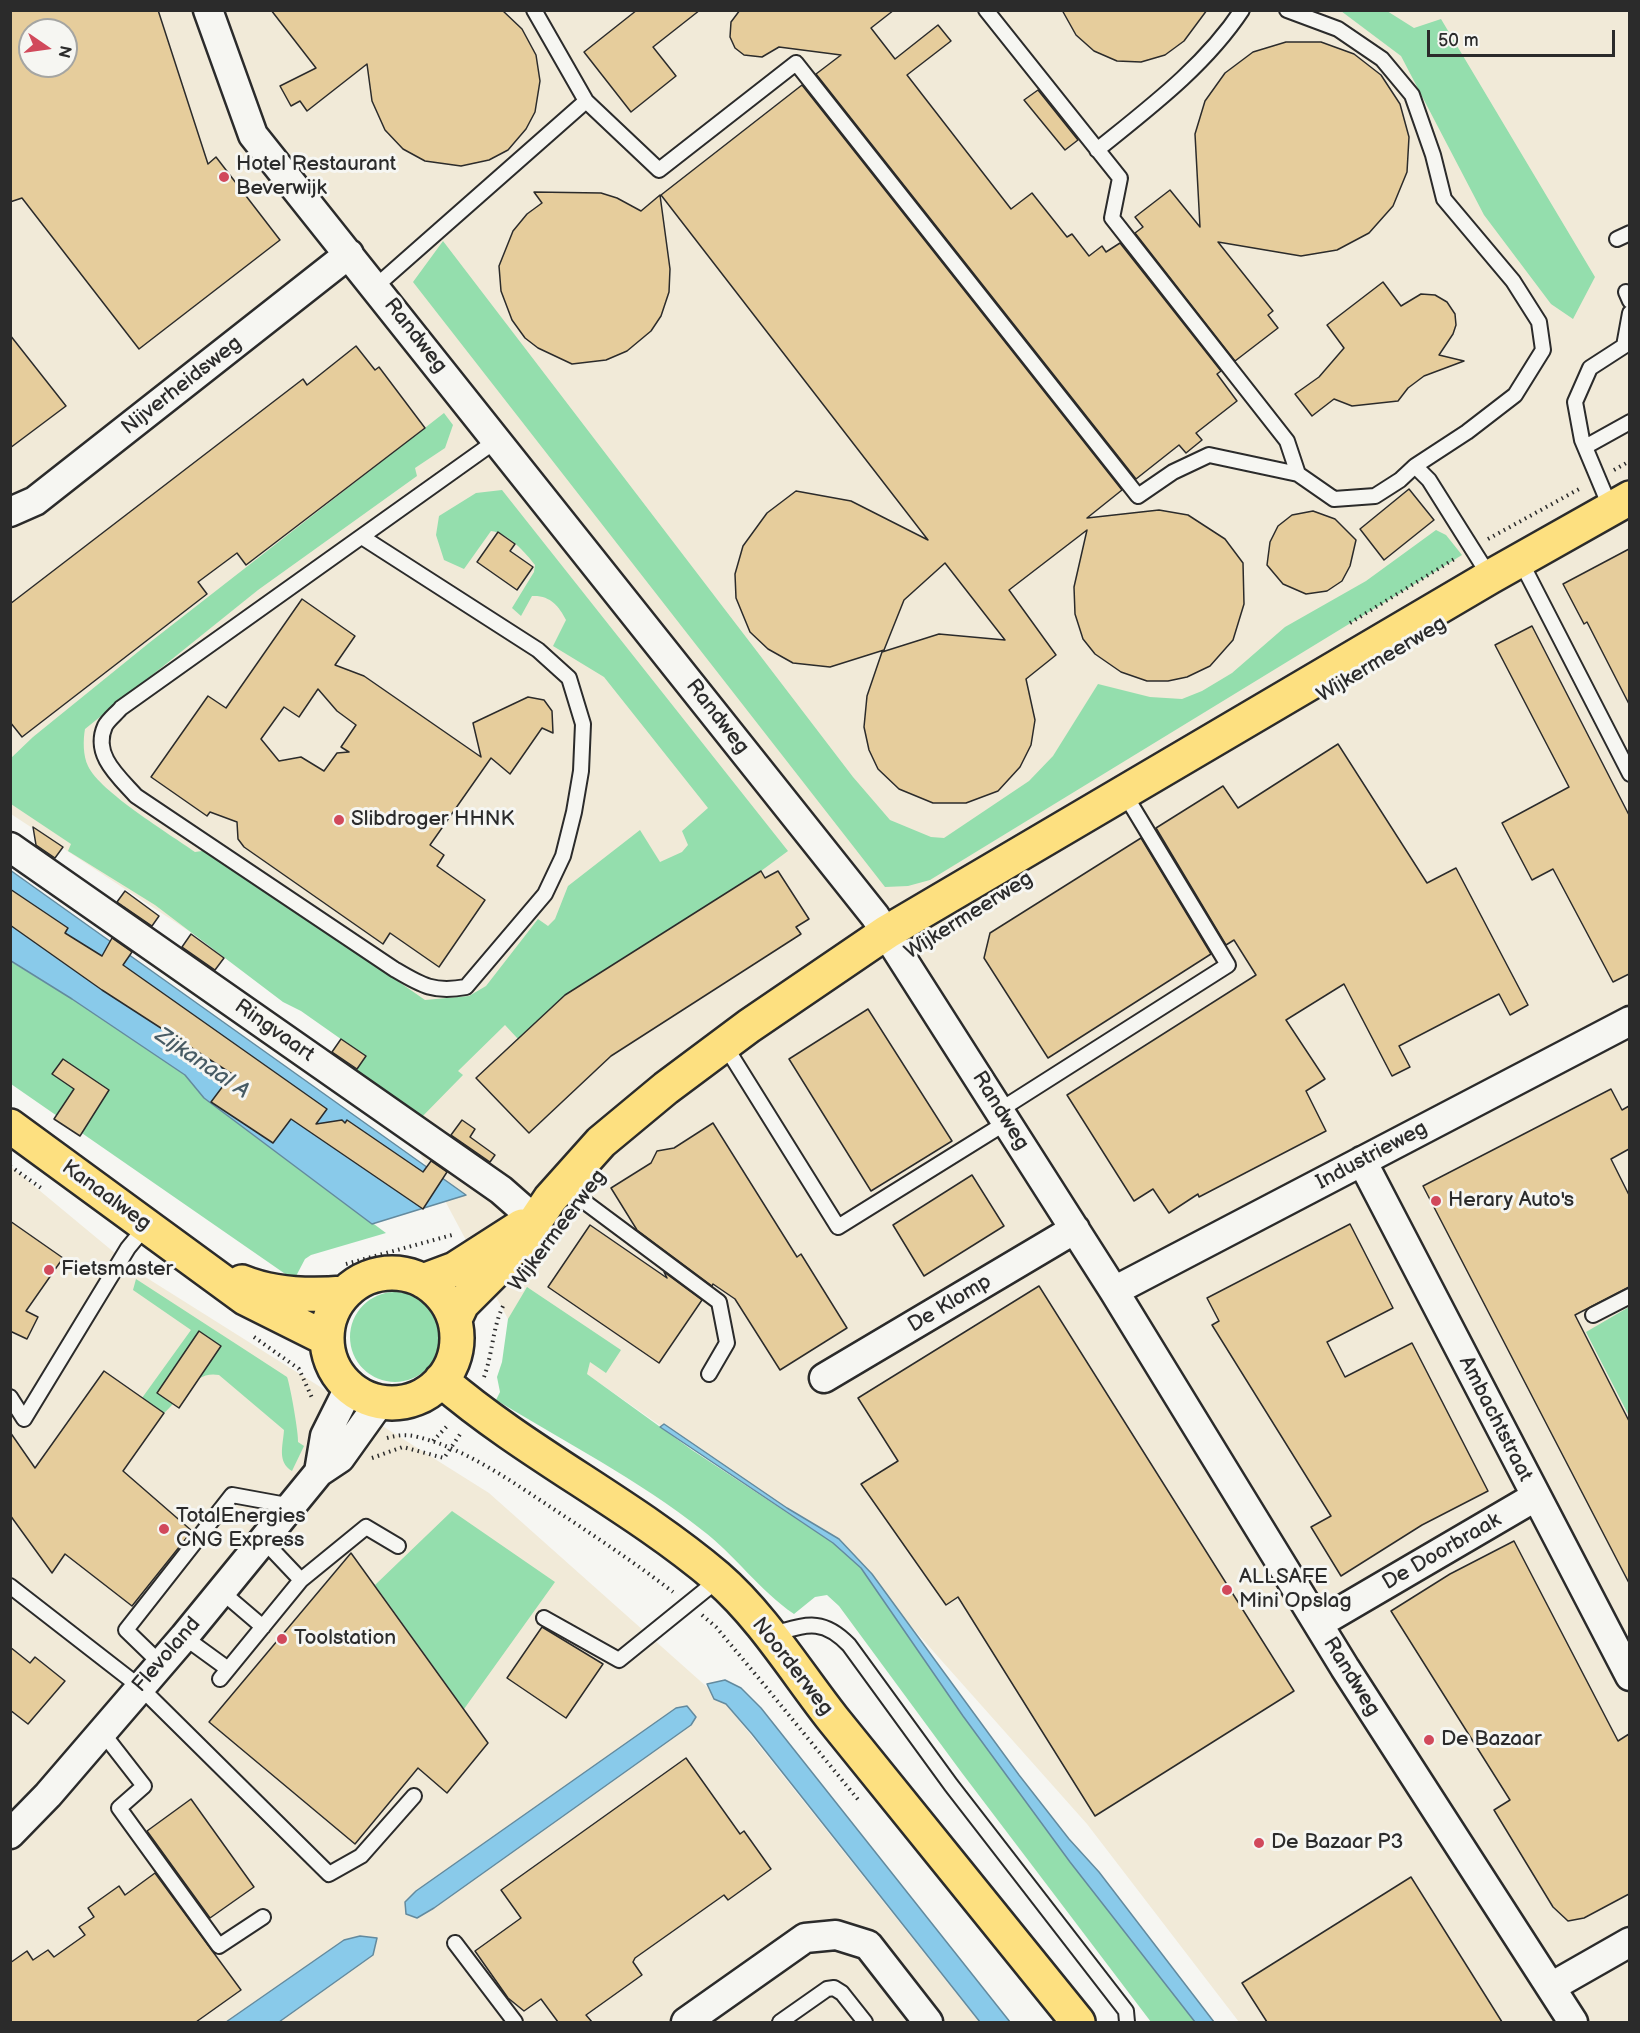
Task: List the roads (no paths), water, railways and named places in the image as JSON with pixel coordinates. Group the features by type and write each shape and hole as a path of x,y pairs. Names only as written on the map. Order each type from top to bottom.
{"main road":[{"name":"Wijkermeerweg","path":"455,1319 462,1304 514,1251 534,1219 561,1185 602,1142 724,1043 886,932 1490,577 1620,504"},
{"name":"Kanaalweg","path":"10,1126 245,1298 327,1339"},
{"name":"Wijkermeerweg","path":"423,1281 455,1269 503,1236 534,1219"},
{"name":"Kanaalweg","path":"201,1265 249,1285 281,1292 316,1295 344,1293"},
{"path":"390,1273 407,1274 423,1281 437,1290 455,1319 457,1341 453,1362 441,1380 429,1392 413,1400 397,1403 380,1402 363,1397 349,1388 333,1366 327,1339 328,1323 344,1293 365,1279 390,1273"},
{"name":"Noorderweg","path":"441,1380 473,1406 663,1535 719,1579 770,1634 831,1716 1078,2022"}],"street":[{"name":"Randweg","path":"208,10 253,135 886,932 1114,1291 1318,1624 1573,2022"},
{"name":"Nijverheidsweg","path":"10,512 35,501 349,254"},
{"name":"Ringvaart","path":"10,847 501,1190 534,1219"},
{"name":"Industrieweg","path":"1114,1291 1628,1025"},
{"name":"Ambachtstraat","path":"1362,1161 1629,1676"},
{"name":"De Klomp","path":"824,1378 1075,1229"},
{"name":"Flevoland","path":"319,1472 325,1436 349,1388"},
{"name":"Flevoland","path":"10,1834 184,1637 319,1472 340,1458 380,1402"},
{"name":"De Doorbraak","path":"1318,1624 1535,1497"},
{"path":"695,2020 805,1938 836,1935 868,1945 928,2022"},
{"path":"1551,1987 1629,1942"}],"lane":[{"path":"534,10 586,101 659,170 796,63 1138,496 1173,472 1209,454 1298,474 1334,499 1375,496 1400,480 1414,466 1467,432 1515,395 1543,350 1539,322 1513,280 1444,199 1433,155 1412,95 1382,59 1347,35 1338,29 1287,10"},
{"path":"986,10 1120,178 1112,218 1287,441 1298,474"},
{"path":"1097,150 1166,94 1232,26 1242,10"},
{"path":"375,287 586,101"},
{"path":"1620,504 1585,447 1575,402 1590,368 1627,346 1629,313"},
{"path":"1585,447 1629,422"},
{"path":"362,537 538,650 569,678 583,724 581,771 563,856 545,894 466,987 446,991 425,987 394,969 136,796 106,764 103,748 105,726 122,708 497,440"},
{"path":"1414,466 1429,480 1490,577"},
{"path":"1520,560 1629,774"},
{"path":"724,1043 838,1227 1228,965 1124,793"},
{"path":"561,1185 719,1302 727,1343 709,1374"},
{"path":"10,1397 24,1419 128,1248 147,1225"},
{"path":"1593,1315 1629,1296"},
{"path":"160,1663 126,1630 232,1495 292,1506"},
{"path":"184,1637 224,1674 301,1580 366,1527 398,1546"},
{"path":"264,1541 301,1580"},
{"path":"544,1618 619,1660 719,1579"},
{"path":"10,1586 140,1687 329,1874 361,1856 414,1796"},
{"path":"222,1592 263,1627"},
{"path":"770,1634 816,1626 834,1630 849,1645 951,1785 1126,2011 1127,2022"},
{"path":"102,1732 144,1786 119,1808 219,1946 263,1917"},
{"path":"455,1943 515,2022"},
{"path":"780,2022 827,1989 834,1988 842,1993 866,2022"}],"water":[{"name":"Zijkanaal A","path":"10,870 466,1195 372,1224 204,1098 185,1075 11,961"},
{"path":"664,1424 787,1508 839,1539 872,1574 1019,1775 1069,1839 1099,1872 1214,2022 1195,2022 1070,1862 963,1716 861,1568 833,1543 660,1427"},
{"path":"725,1680 741,1688 761,1708 1010,2022 980,2022 752,1734 726,1704 714,1699 707,1684"},
{"path":"687,1706 696,1717 691,1725 434,1908 417,1918 406,1914 405,1902 416,1891 676,1708"},
{"path":"360,1936 377,1938 373,1955 279,2022 226,2022 344,1940"}],"place":[{"name":"Hotel Restaurant Beverwijk","path":"224,177"},
{"name":"Slibdroger HHNK","path":"339,820"},
{"name":"Herary Auto's","path":"1436,1201"},
{"name":"Fietsmaster","path":"49,1270"},
{"name":"TotalEnergies CNG Express","path":"164,1529"},
{"name":"ALLSAFE Mini Opslag","path":"1227,1590"},
{"name":"Toolstation","path":"282,1639"},
{"name":"De Bazaar","path":"1429,1740"},
{"name":"De Bazaar P3","path":"1259,1843"}]}
